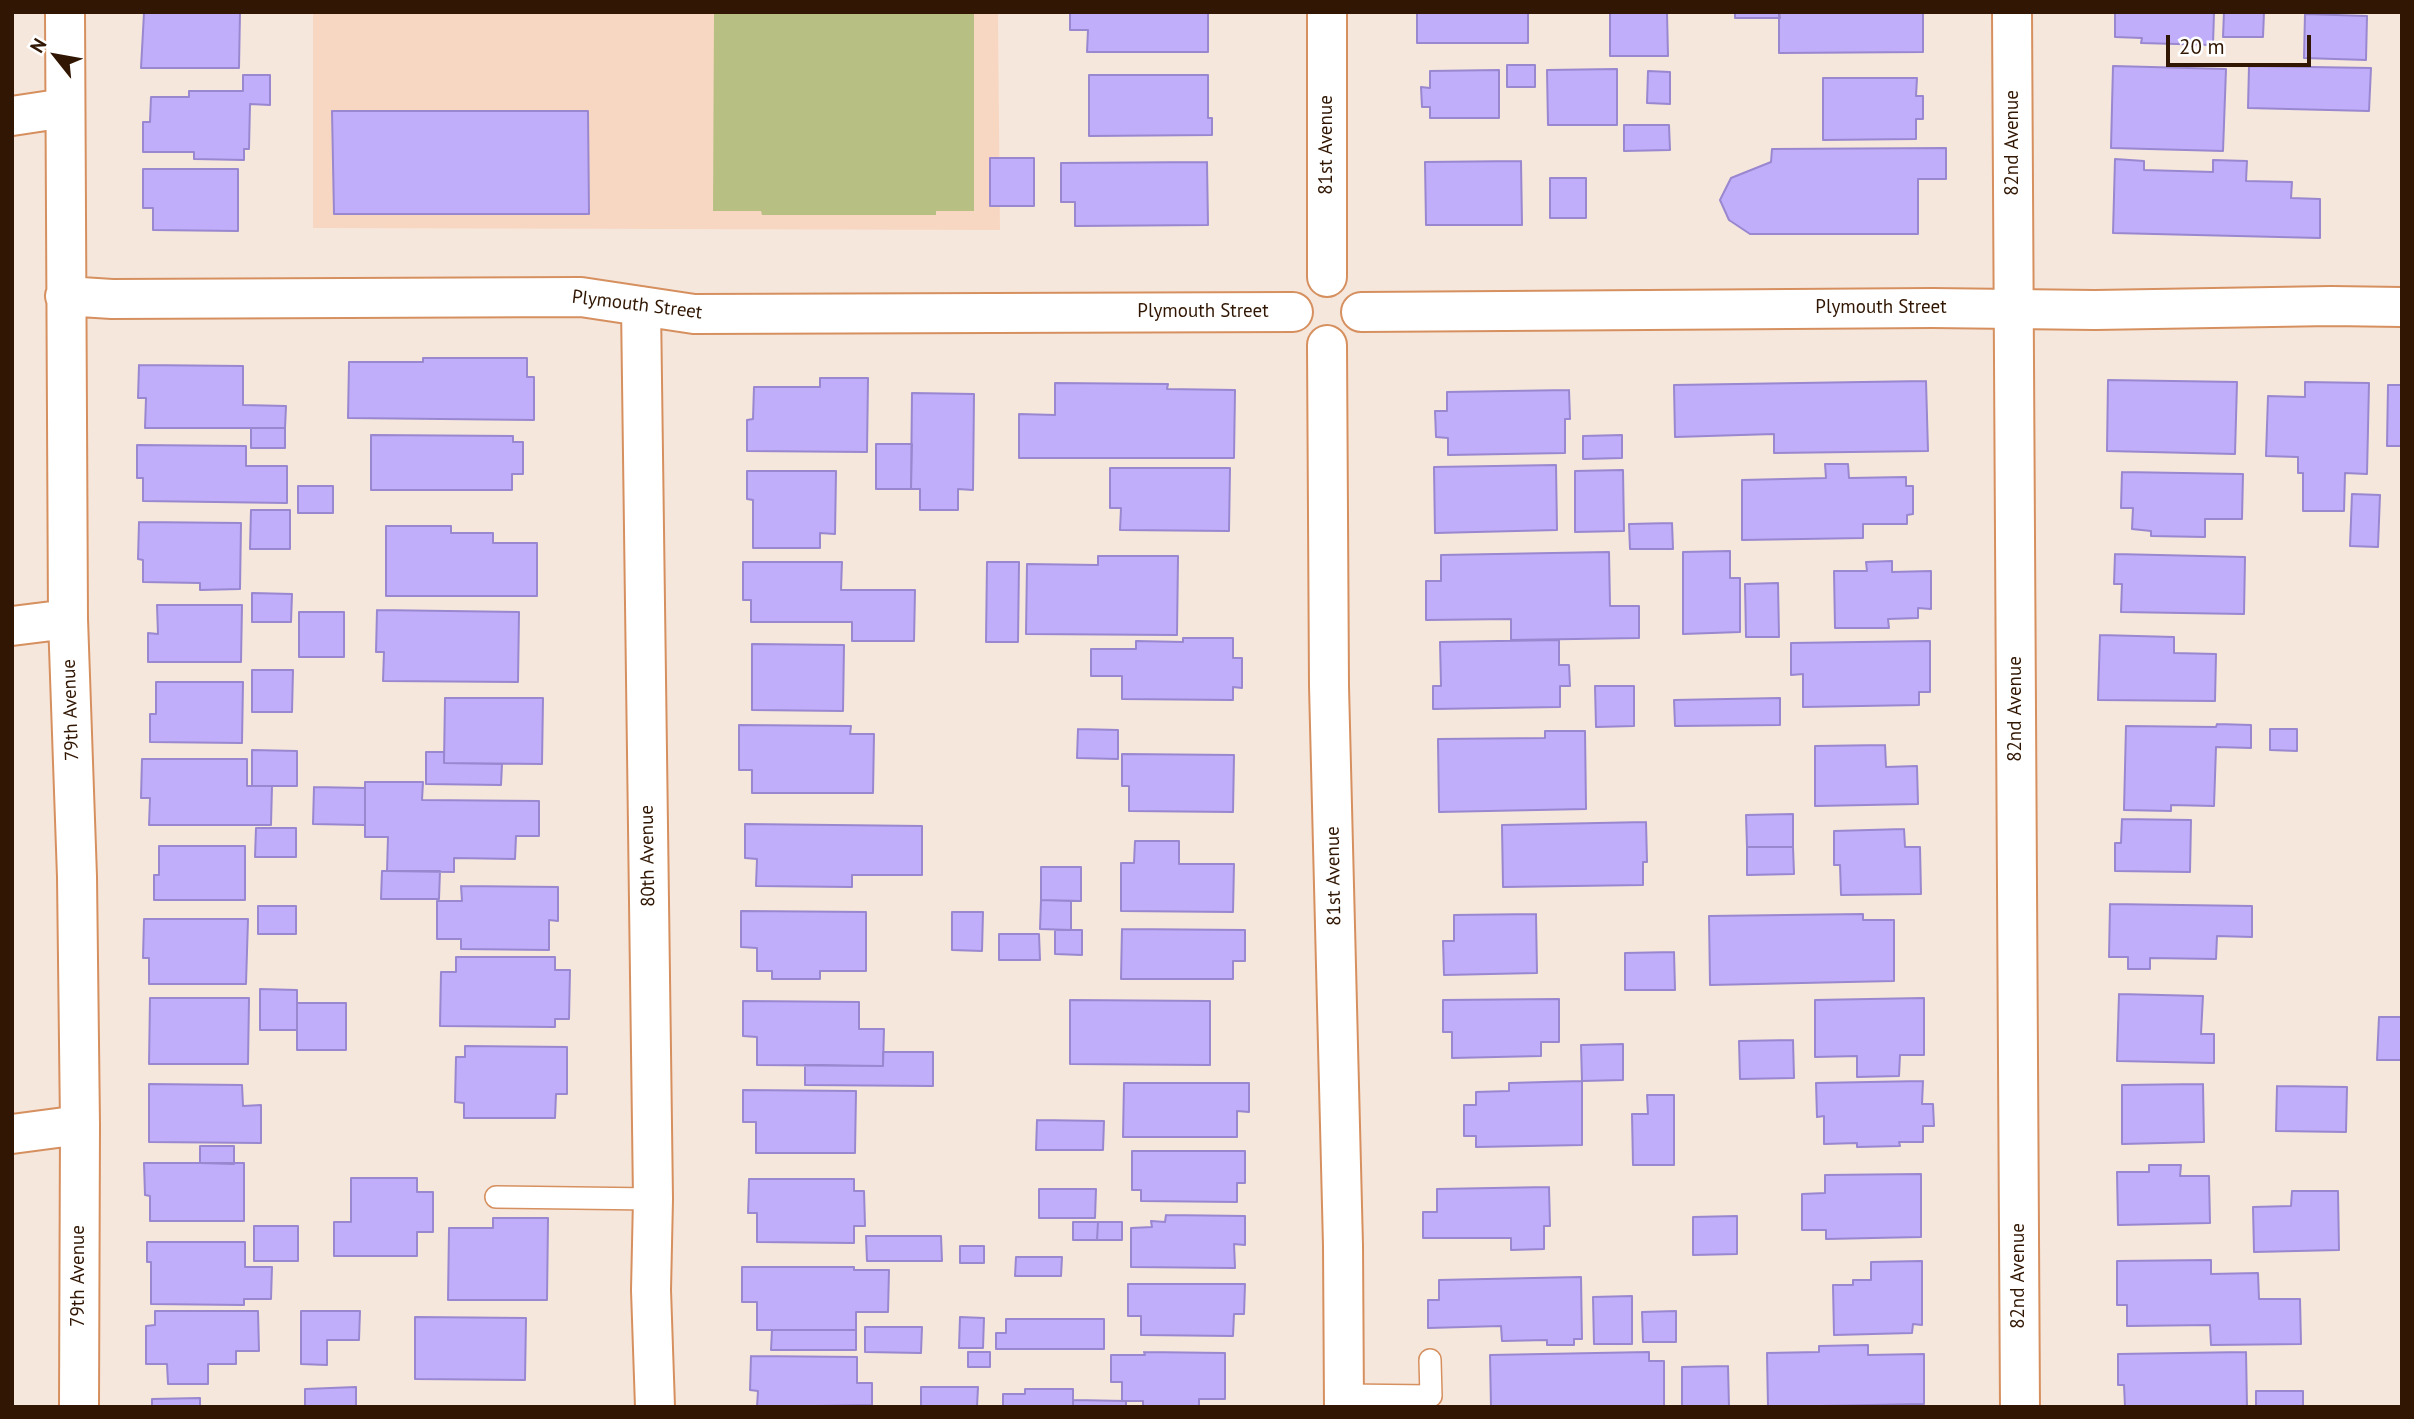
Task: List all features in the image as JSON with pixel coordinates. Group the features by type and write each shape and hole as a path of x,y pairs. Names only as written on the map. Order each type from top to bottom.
{"street":[{"name":"79th Avenue","path":"65,12 68,619 77,877 80,1125 79,1407"},
{"name":"81st Avenue","path":"1327,277 1328,12"},
{"name":"82nd Avenue","path":"2012,12 2020,1407"},
{"path":"12,116 65,108"},
{"path":"1327,277 1340,279 1351,287 1359,298 1361,312 1358,324 1350,335 1340,342 1327,345 1314,342 1303,335 1296,325 1293,312 1295,298 1302,287 1313,279 1327,277"},
{"name":"Plymouth Street","path":"65,296 112,299 581,297 694,314 1293,312"},
{"name":"80th Avenue","path":"641,306 655,1407"},
{"name":"Plymouth Street","path":"1361,312 2402,307"},
{"name":"81st Avenue","path":"1327,345 1329,687 1343,1245 1344,1401"},
{"path":"12,626 68,619"},
{"path":"12,1134 80,1125"}],"lane":[{"path":"496,1197 653,1199"},
{"path":"1344,1401 1431,1396 1430,1360"}],"shaded area":[{"path":"313,12 998,12 1000,230 313,228"}],"green space":[{"path":"714,12 974,12 974,211 936,211 936,215 762,215 761,211 713,211"}],"building":[{"path":"1070,12 1208,12 1208,52 1087,52 1088,30 1070,30"},
{"path":"1417,12 1528,12 1528,43 1417,43"},
{"path":"1610,12 1667,12 1668,56 1610,56"},
{"path":"1735,12 1779,12 1780,18 1735,18"},
{"path":"1779,12 1923,12 1923,52 1779,53"},
{"path":"2115,12 2214,12 2213,45 2141,43 2142,38 2115,37"},
{"path":"2224,12 2264,12 2263,37 2223,37"},
{"path":"144,13 240,13 239,68 141,68"},
{"path":"2305,14 2367,16 2366,60 2304,58"},
{"path":"1507,65 1535,65 1535,87 1507,87"},
{"path":"2113,66 2226,69 2223,151 2111,148"},
{"path":"2249,66 2371,68 2369,111 2248,108"},
{"path":"1617,69 1617,125 1548,125 1547,70"},
{"path":"1499,70 1499,118 1430,118 1430,107 1422,107 1421,87 1430,88 1430,71"},
{"path":"1648,71 1670,72 1670,104 1647,103"},
{"path":"243,75 270,75 270,105 250,104 249,149 244,149 244,160 194,159 194,152 143,152 143,122 150,122 151,97 189,97 189,91 243,91"},
{"path":"1089,75 1208,75 1208,118 1212,118 1212,135 1089,136"},
{"path":"1823,78 1917,78 1916,96 1923,96 1923,119 1916,119 1916,139 1823,140"},
{"path":"332,111 588,111 589,214 334,214"},
{"path":"1624,125 1669,125 1670,150 1624,151"},
{"path":"1946,148 1946,179 1918,179 1918,234 1750,234 1729,220 1720,200 1731,178 1771,162 1772,149"},
{"path":"990,158 1034,158 1034,206 990,206"},
{"path":"2115,159 2144,161 2144,170 2213,172 2213,160 2247,161 2246,181 2292,182 2291,198 2320,199 2320,238 2113,233"},
{"path":"1521,161 1522,225 1426,225 1425,162"},
{"path":"1207,162 1208,225 1075,226 1075,202 1061,202 1061,163"},
{"path":"143,169 238,169 238,231 153,230 153,208 143,208"},
{"path":"1550,178 1586,178 1586,218 1550,218"},
{"path":"423,358 527,358 527,377 534,377 534,420 348,418 349,362 423,362"},
{"path":"139,365 243,366 243,405 286,406 285,428 145,428 146,398 138,398"},
{"path":"820,378 868,378 867,452 747,451 747,420 753,419 754,387 820,387"},
{"path":"2108,380 2237,382 2235,454 2107,451"},
{"path":"1926,381 1928,451 1774,453 1774,434 1675,437 1674,385"},
{"path":"2305,382 2369,383 2367,474 2345,473 2344,511 2303,511 2303,473 2298,473 2298,457 2266,456 2268,396 2305,397"},
{"path":"1055,383 1168,384 1167,389 1235,390 1234,458 1019,458 1019,414 1055,415"},
{"path":"2388,385 2402,385 2402,446 2387,446"},
{"path":"1569,390 1570,419 1565,419 1565,453 1448,455 1448,438 1436,437 1435,411 1447,411 1447,392"},
{"path":"912,393 974,394 973,490 958,489 958,510 920,510 920,489 911,489"},
{"path":"251,428 285,428 285,448 251,448"},
{"path":"371,435 513,436 513,442 523,442 523,474 512,474 512,490 371,490"},
{"path":"1622,435 1622,458 1583,459 1583,436"},
{"path":"876,444 912,444 911,489 876,489"},
{"path":"137,445 246,446 246,466 287,466 287,503 143,501 143,478 137,478"},
{"path":"1825,464 1848,464 1849,478 1906,477 1906,486 1913,486 1913,514 1907,515 1907,524 1863,524 1863,538 1742,540 1742,480 1826,478"},
{"path":"1556,465 1557,530 1435,533 1434,467"},
{"path":"1110,468 1230,468 1229,531 1120,530 1121,508 1110,508"},
{"path":"1623,470 1624,531 1575,532 1575,471"},
{"path":"747,471 836,471 835,534 820,533 820,548 753,548 753,500 747,499"},
{"path":"2122,472 2243,474 2242,519 2205,519 2205,537 2151,536 2151,531 2132,529 2133,508 2121,508"},
{"path":"298,486 333,486 333,513 298,513"},
{"path":"2352,494 2380,495 2378,547 2350,546"},
{"path":"251,510 290,510 290,549 250,549"},
{"path":"139,522 241,523 240,589 200,590 200,583 143,582 143,560 138,559"},
{"path":"1672,523 1673,549 1630,549 1629,524"},
{"path":"386,526 451,526 451,533 493,533 493,543 537,543 537,596 386,596"},
{"path":"1730,551 1730,578 1740,578 1740,632 1683,634 1683,552"},
{"path":"1609,552 1610,606 1639,606 1639,638 1511,640 1511,619 1426,620 1426,581 1441,581 1441,555"},
{"path":"2115,554 2245,557 2244,614 2121,612 2122,584 2114,584"},
{"path":"1098,556 1178,556 1177,635 1026,634 1027,564 1098,565"},
{"path":"1892,561 1892,572 1931,571 1931,609 1918,608 1918,618 1888,619 1889,628 1835,628 1834,571 1867,571 1866,562"},
{"path":"743,562 842,562 841,590 915,590 914,641 852,641 852,622 751,622 751,600 743,600"},
{"path":"987,562 1019,562 1018,642 986,642"},
{"path":"1778,583 1779,637 1746,637 1745,584"},
{"path":"252,593 292,594 291,622 252,622"},
{"path":"157,605 242,605 241,662 148,662 148,633 158,634"},
{"path":"377,610 519,612 518,682 383,681 384,652 376,652"},
{"path":"299,612 344,612 344,657 299,657"},
{"path":"2100,635 2174,637 2174,653 2216,654 2215,701 2098,700"},
{"path":"1183,638 1233,638 1233,658 1242,658 1242,688 1233,687 1233,700 1122,699 1122,676 1091,676 1091,649 1136,649 1136,641 1183,642"},
{"path":"1559,640 1559,665 1569,665 1570,686 1560,686 1560,707 1433,709 1433,686 1441,686 1440,642"},
{"path":"1930,641 1930,692 1919,692 1919,705 1803,707 1803,674 1791,675 1791,643"},
{"path":"752,644 844,645 843,711 752,710"},
{"path":"252,670 293,670 292,712 252,712"},
{"path":"156,682 243,682 242,743 150,742 150,714 156,714"},
{"path":"1595,686 1634,686 1634,726 1596,727"},
{"path":"445,698 543,698 542,764 444,763"},
{"path":"1780,698 1780,725 1675,726 1674,700"},
{"path":"2217,724 2251,725 2251,748 2216,747 2214,806 2171,805 2171,811 2124,810 2126,726 2216,727"},
{"path":"739,725 851,726 850,734 874,734 873,793 752,793 752,770 739,770"},
{"path":"1078,729 1118,730 1118,759 1077,758"},
{"path":"2270,729 2297,729 2297,751 2270,750"},
{"path":"1545,731 1585,731 1586,809 1439,812 1438,739 1545,738"},
{"path":"1885,745 1886,767 1917,766 1918,804 1815,806 1815,746"},
{"path":"252,750 297,751 297,786 252,786"},
{"path":"426,752 444,752 444,763 502,764 501,785 426,784"},
{"path":"1122,754 1234,755 1233,812 1129,811 1129,786 1122,786"},
{"path":"142,759 247,759 247,786 272,786 271,825 149,825 150,798 141,798"},
{"path":"365,782 423,782 422,800 539,801 539,836 516,836 515,859 454,858 454,872 387,871 388,837 365,837"},
{"path":"314,787 365,788 365,825 313,824"},
{"path":"1793,814 1793,847 1747,847 1746,815"},
{"path":"2122,819 2191,820 2190,872 2115,871 2115,843 2121,843"},
{"path":"1646,822 1647,862 1643,862 1643,885 1503,887 1502,825"},
{"path":"745,824 922,826 922,875 852,875 852,887 756,886 757,859 745,858"},
{"path":"256,828 296,828 296,857 255,857"},
{"path":"1904,829 1905,847 1920,847 1921,894 1841,895 1840,865 1834,865 1834,831"},
{"path":"1135,841 1179,841 1179,864 1234,864 1233,912 1121,911 1121,863 1134,863"},
{"path":"159,846 245,846 245,900 154,900 154,875 159,875"},
{"path":"1747,847 1793,847 1794,874 1747,875"},
{"path":"1041,867 1081,867 1081,901 1041,900"},
{"path":"382,871 440,871 439,899 381,899"},
{"path":"461,886 558,887 558,921 549,920 549,950 461,949 461,939 437,939 437,901 462,901"},
{"path":"1041,900 1071,901 1071,930 1040,929"},
{"path":"2110,904 2252,906 2252,937 2217,936 2216,959 2150,958 2150,969 2128,969 2128,957 2109,957"},
{"path":"258,906 296,906 296,934 258,934"},
{"path":"741,911 866,912 866,971 820,971 820,979 772,979 772,971 757,971 757,948 741,947"},
{"path":"952,912 983,912 982,951 952,950"},
{"path":"1536,914 1537,973 1444,975 1443,941 1454,941 1454,915"},
{"path":"1863,914 1863,920 1894,920 1894,981 1710,985 1709,916"},
{"path":"144,919 248,919 246,984 149,984 149,958 143,958"},
{"path":"1122,929 1245,930 1245,961 1233,961 1233,979 1121,979"},
{"path":"1055,930 1082,930 1082,955 1055,954"},
{"path":"999,934 1039,934 1040,960 999,960"},
{"path":"1674,952 1675,990 1625,990 1625,953"},
{"path":"456,957 555,957 555,970 570,970 569,1019 555,1019 555,1027 440,1026 441,972 456,972"},
{"path":"260,989 297,990 297,1030 260,1030"},
{"path":"2119,994 2203,996 2201,1034 2214,1034 2214,1063 2117,1061"},
{"path":"150,998 249,998 248,1064 149,1064"},
{"path":"1924,998 1924,1055 1900,1055 1899,1076 1857,1077 1857,1056 1815,1057 1815,1000"},
{"path":"1559,999 1559,1042 1541,1042 1541,1056 1452,1058 1452,1032 1443,1032 1443,1000"},
{"path":"1070,1000 1210,1001 1210,1065 1070,1064"},
{"path":"743,1001 859,1002 859,1029 884,1029 883,1066 757,1065 757,1037 743,1036"},
{"path":"297,1003 346,1003 346,1050 297,1050"},
{"path":"2379,1017 2402,1017 2402,1060 2377,1060"},
{"path":"1793,1040 1794,1078 1740,1079 1739,1041"},
{"path":"1623,1044 1623,1080 1582,1081 1581,1045"},
{"path":"465,1046 567,1047 567,1094 556,1094 555,1118 464,1118 464,1103 455,1102 456,1057 465,1057"},
{"path":"883,1052 933,1052 933,1086 805,1085 805,1065 883,1066"},
{"path":"1582,1081 1582,1145 1476,1147 1476,1136 1464,1136 1464,1105 1476,1105 1476,1092 1509,1091 1509,1083"},
{"path":"1923,1081 1922,1104 1933,1104 1934,1126 1923,1126 1923,1142 1899,1142 1900,1146 1857,1147 1857,1143 1824,1144 1824,1116 1817,1117 1816,1083"},
{"path":"1124,1083 1249,1083 1249,1112 1237,1111 1237,1137 1123,1137"},
{"path":"149,1084 242,1085 243,1106 261,1105 261,1143 149,1142"},
{"path":"2203,1084 2204,1142 2122,1144 2122,1085"},
{"path":"2277,1086 2347,1087 2346,1132 2276,1131"},
{"path":"743,1090 856,1091 855,1153 756,1153 756,1122 743,1122"},
{"path":"1647,1095 1674,1095 1674,1165 1633,1165 1632,1114 1648,1114"},
{"path":"1037,1120 1104,1121 1103,1150 1036,1150"},
{"path":"200,1146 234,1146 234,1164 200,1163"},
{"path":"1132,1151 1245,1151 1245,1183 1237,1183 1237,1202 1141,1201 1141,1190 1132,1190"},
{"path":"144,1163 244,1163 244,1221 150,1221 150,1196 145,1195"},
{"path":"2149,1165 2181,1165 2180,1176 2209,1176 2210,1223 2118,1225 2117,1172 2149,1172"},
{"path":"1921,1174 1921,1237 1826,1239 1826,1230 1802,1230 1802,1194 1825,1193 1825,1175"},
{"path":"351,1178 417,1178 417,1192 433,1192 433,1232 417,1232 417,1256 334,1256 334,1222 351,1222"},
{"path":"749,1179 854,1179 854,1191 864,1191 865,1226 854,1226 854,1243 757,1242 757,1213 748,1213"},
{"path":"1549,1187 1550,1226 1544,1226 1544,1249 1511,1250 1511,1238 1423,1238 1423,1212 1437,1212 1437,1189"},
{"path":"1039,1189 1096,1189 1095,1218 1039,1218"},
{"path":"2292,1191 2338,1191 2339,1250 2254,1252 2253,1207 2291,1206"},
{"path":"1166,1215 1245,1216 1245,1245 1234,1244 1235,1268 1131,1267 1131,1228 1152,1227 1151,1221 1165,1222"},
{"path":"1737,1216 1737,1254 1693,1255 1693,1217"},
{"path":"493,1218 548,1218 547,1300 448,1300 449,1228 493,1228"},
{"path":"1073,1222 1098,1222 1097,1240 1073,1240"},
{"path":"1098,1222 1122,1222 1122,1240 1097,1240"},
{"path":"254,1226 298,1226 298,1261 254,1261"},
{"path":"866,1236 941,1236 942,1261 867,1261"},
{"path":"147,1242 245,1242 245,1267 272,1267 271,1299 244,1299 244,1305 151,1304 151,1262 147,1262"},
{"path":"960,1246 984,1246 984,1263 960,1263"},
{"path":"1016,1257 1062,1257 1061,1276 1015,1276"},
{"path":"2211,1260 2211,1274 2258,1273 2259,1299 2300,1299 2301,1344 2211,1345 2210,1325 2127,1326 2127,1305 2117,1305 2117,1261"},
{"path":"1922,1261 1922,1325 1913,1324 1912,1333 1834,1335 1833,1285 1853,1285 1853,1280 1871,1280 1871,1262"},
{"path":"742,1267 854,1267 854,1270 889,1270 888,1312 856,1312 856,1330 757,1330 757,1302 742,1302"},
{"path":"1581,1277 1582,1339 1574,1339 1574,1345 1547,1345 1547,1340 1502,1341 1501,1326 1428,1328 1428,1300 1439,1300 1439,1280"},
{"path":"1128,1284 1245,1284 1244,1314 1234,1314 1233,1336 1141,1335 1141,1316 1128,1316"},
{"path":"1632,1296 1632,1344 1594,1344 1593,1297"},
{"path":"155,1311 258,1311 259,1351 236,1351 236,1364 208,1364 208,1384 168,1384 167,1364 146,1364 146,1326 155,1325"},
{"path":"301,1311 360,1311 359,1340 327,1340 327,1365 301,1364"},
{"path":"1676,1311 1676,1342 1643,1342 1642,1312"},
{"path":"415,1317 526,1318 525,1380 415,1379"},
{"path":"960,1317 984,1318 983,1348 959,1348"},
{"path":"1006,1319 1104,1319 1104,1349 996,1349 996,1333 1006,1333"},
{"path":"865,1327 922,1327 921,1353 865,1352"},
{"path":"772,1330 856,1330 856,1350 771,1350"},
{"path":"1868,1345 1868,1355 1924,1354 1924,1404 1768,1407 1767,1353 1819,1352 1819,1346"},
{"path":"968,1352 990,1352 990,1367 968,1367"},
{"path":"1144,1352 1225,1353 1225,1399 1199,1399 1199,1407 1143,1407 1143,1401 1122,1401 1122,1382 1111,1382 1111,1355 1145,1355"},
{"path":"1649,1352 1649,1361 1664,1361 1664,1407 1491,1407 1490,1355"},
{"path":"2246,1352 2247,1407 2125,1407 2124,1385 2118,1385 2118,1354"},
{"path":"751,1356 857,1357 857,1383 872,1383 872,1405 757,1407 758,1391 750,1390"},
{"path":"1728,1366 1729,1407 1682,1407 1682,1367"},
{"path":"356,1387 356,1407 305,1407 305,1389"},
{"path":"921,1387 978,1387 977,1407 921,1407"},
{"path":"1025,1389 1073,1389 1073,1407 1003,1407 1003,1394 1025,1394"},
{"path":"2256,1391 2303,1391 2303,1407 2256,1407"},
{"path":"200,1398 200,1407 152,1407 152,1399"},
{"path":"1073,1400 1126,1401 1126,1407 1073,1407"}]}
